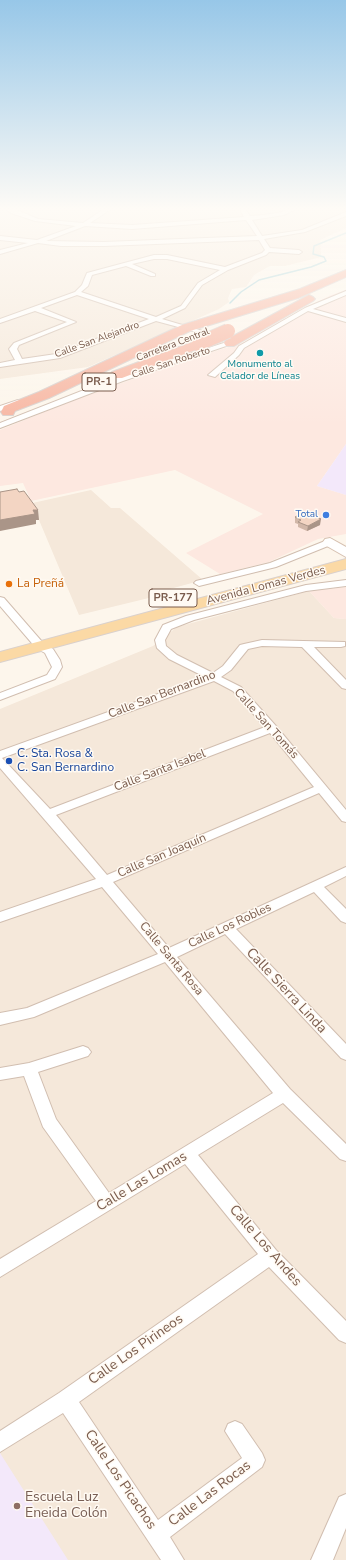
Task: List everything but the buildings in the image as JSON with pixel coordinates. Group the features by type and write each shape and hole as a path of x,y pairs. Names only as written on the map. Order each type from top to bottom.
{"highway":[{"name":"Carretera Central","path":"2,414 191,338 227,335 336,280"},
{"path":"227,335 297,299 346,281"},
{"name":"Carretera Central","path":"310,294 346,287"},
{"path":"227,335 310,294"},
{"path":"2,414 9,409 59,388 310,294"}],"main road":[{"name":"Avenida Lomas Verdes","path":"0,657 38,644 346,553"},
{"name":"Avenida Lomas Verdes","path":"0,644 38,644 346,564"}],"street":[{"path":"0,321 78,293 85,286 87,280"},
{"name":"Calle San Alejandro","path":"0,365 57,356 156,319 183,307 200,284 207,280"},
{"name":"Calle San Roberto","path":"78,293 156,319 191,338 191,332 227,335"},
{"path":"212,375 237,354 227,335 307,309 346,293"},
{"path":"336,296 346,299"},
{"path":"20,363 13,349 16,344 73,322 36,309"},
{"path":"307,309 346,320"},
{"name":"Calle San Roberto","path":"0,426 227,335"},
{"path":"200,583 273,565 330,542 346,539"},
{"path":"330,542 346,553"},
{"name":"Calle San Tomás","path":"346,583 306,588 190,618 167,627 160,640 161,646 166,652 212,678 237,688 346,818"},
{"path":"0,600 38,644 50,666 47,679 0,697"},
{"name":"Calle San Bernardino","path":"0,755 212,678 227,668 244,647 262,643 341,644"},
{"path":"304,643 346,686"},
{"name":"Calle Santa Isabel","path":"48,814 272,728"},
{"name":"Calle Santa Rosa","path":"0,761 48,814 284,1094 346,1154"},
{"name":"Calle San Joaquín","path":"0,917 104,881 321,788"},
{"name":"Calle Los Robles","path":"0,1019 29,1013 168,955 346,871"},
{"path":"316,886 346,918"},
{"name":"Calle Sierra Linda","path":"227,928 346,1054"},
{"path":"0,1074 29,1069 83,1052"},
{"path":"29,1069 49,1122 107,1203"},
{"name":"Calle Las Lomas","path":"0,1269 188,1155 284,1094"},
{"name":"Calle Los Andes","path":"188,1155 270,1256 346,1334"},
{"name":"Calle Los Pirineos","path":"0,1442 66,1400 270,1256"},
{"name":"Calle Los Picachos","path":"66,1400 174,1560"},
{"name":"Calle Las Rocas","path":"157,1534 254,1460 235,1431"},
{"path":"322,1560 346,1504"}],"shaded area":[{"path":"0,280 251,280 246,287 232,289 228,298 229,302 219,309 88,367 0,379"},
{"path":"346,290 346,444 317,486 346,495 346,534 318,539 269,562 220,574 186,553 263,514 175,470 31,501 23,483 0,486 0,430 69,402 183,361 245,342 274,324 305,308 331,295"},
{"path":"346,444 346,495 317,486"},
{"path":"91,490 111,508 120,508 203,580 155,593 157,596 79,615 39,520 28,504"},
{"path":"346,587 346,619 334,618 309,591"},
{"path":"309,591 334,618 346,619 346,1560 0,1560 0,709 153,646 177,627"},
{"name":"Escuela Luz Eneida Colón","path":"0,1453 68,1560 0,1560"}],"waterway":[{"path":"230,303 241,292 260,280"}],"place":[{"name":"Monumento al Celador de Líneas","path":"260,353"},
{"name":"Total","path":"326,515"},
{"name":"La Preñá","path":"9,584"},
{"name":"C. Sta. Rosa & C. San Bernardino","path":"9,761"},
{"name":"Escuela Luz Eneida Colón","path":"17,1506"}]}
